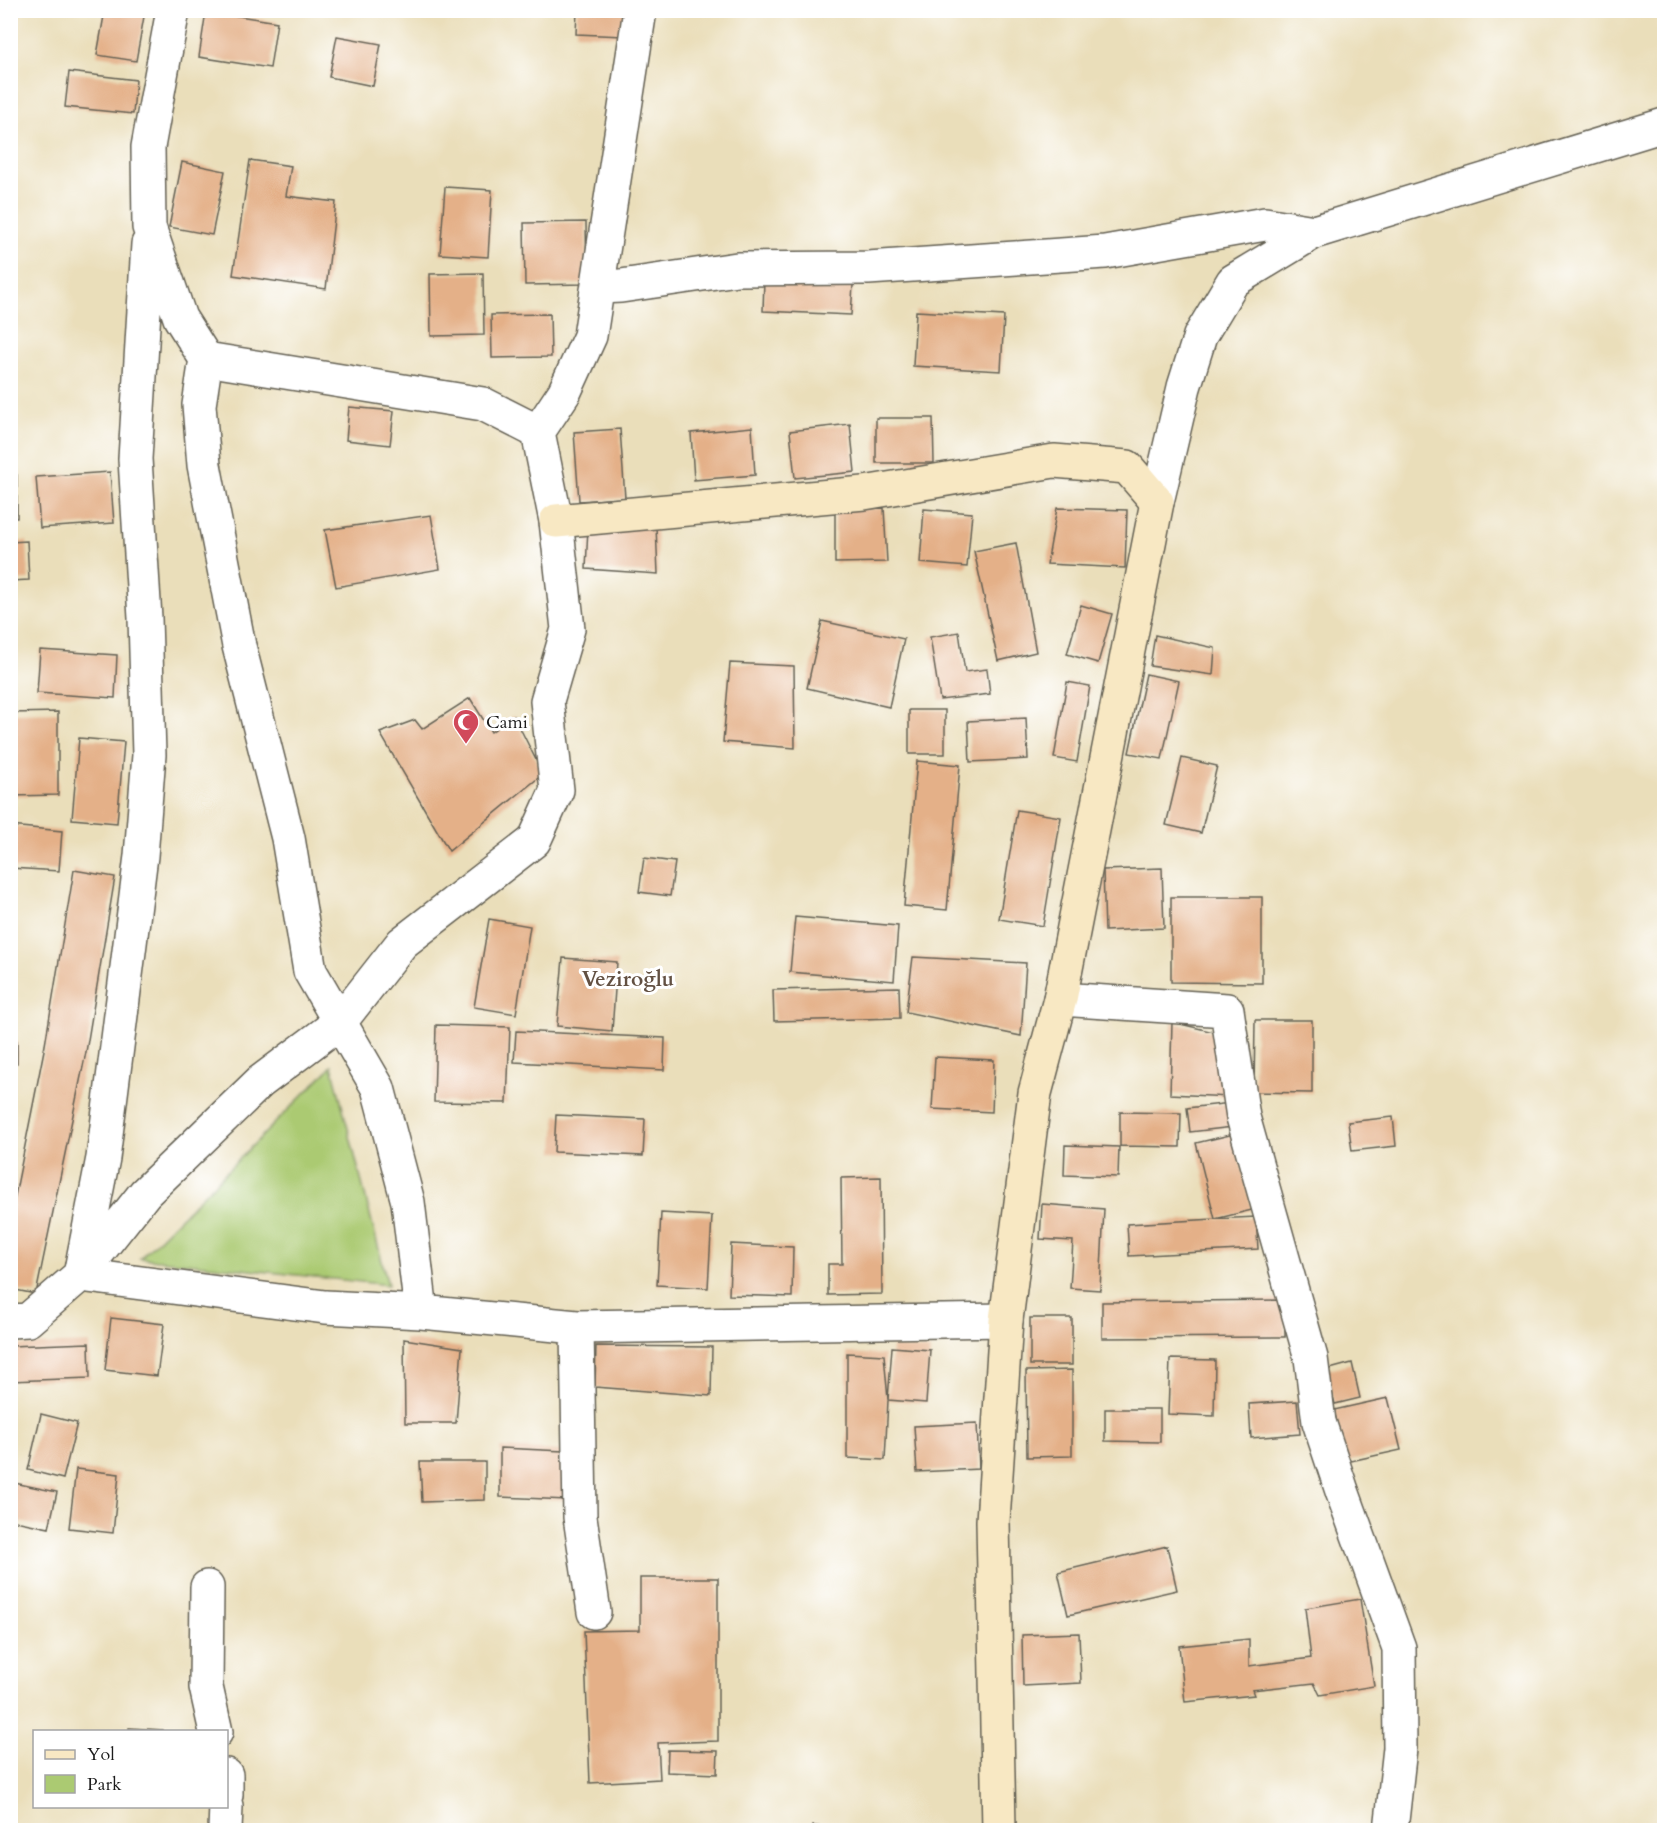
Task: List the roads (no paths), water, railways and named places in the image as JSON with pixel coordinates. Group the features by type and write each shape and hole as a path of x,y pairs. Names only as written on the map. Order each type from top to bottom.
{"street":[{"path":"80,1275 103,1158 141,856 149,755 146,618 135,459 149,227 148,147 174,10"},
{"path":"10,1321 28,1320 80,1275 145,1193 260,1082 340,1022 402,943 534,841 557,790 548,701 568,629 556,521 538,432 564,393 591,336 640,10"},
{"path":"999,1830 993,1521 1006,1320 1035,1093 1060,999 1157,502 1184,387 1200,336 1233,281 1314,232 1665,125"},
{"path":"599,287 621,286 736,268 868,268 1105,252 1265,225 1314,232"},
{"path":"149,227 180,318 206,359 199,405 204,465 239,646 288,838 310,971 378,1088 408,1202 421,1312"},
{"path":"206,359 483,404 538,432"},
{"path":"556,521 864,493 1054,461 1127,467 1157,502"},
{"path":"1060,999 1227,1010 1243,1117 1311,1358 1319,1422 1399,1648 1400,1748 1391,1830"},
{"path":"80,1275 325,1307 421,1312 577,1327 1006,1320"},
{"path":"577,1327 580,1517 594,1612"},
{"path":"207,1587 206,1687 216,1730"},
{"path":"225,1830 226,1808"}],"place":[{"name":"Cami","path":"466,745"}],"district":[{"name":"Veziroğlu","path":"628,979"}]}
